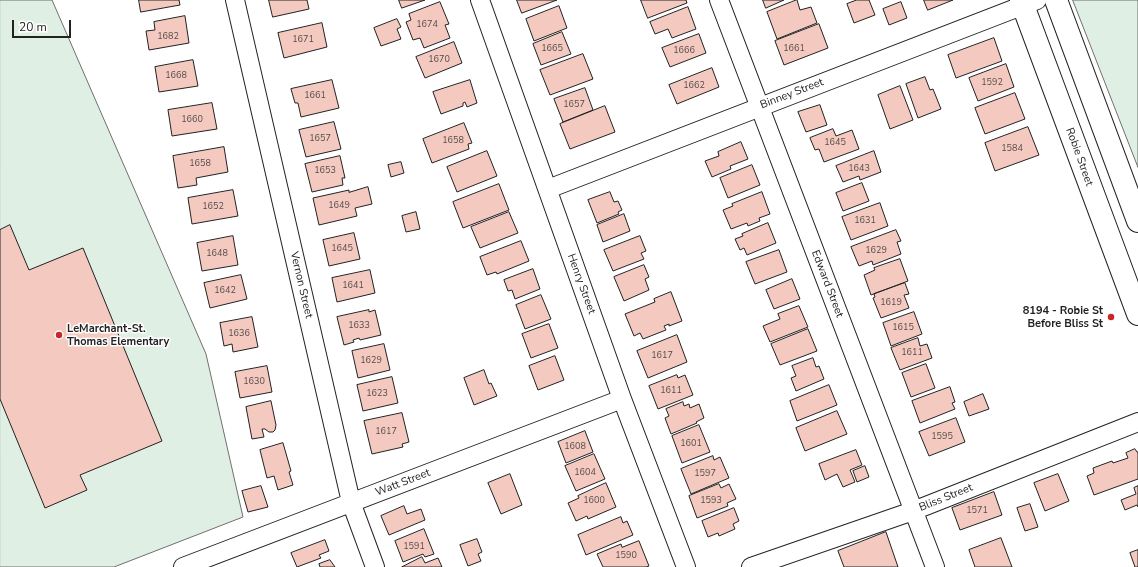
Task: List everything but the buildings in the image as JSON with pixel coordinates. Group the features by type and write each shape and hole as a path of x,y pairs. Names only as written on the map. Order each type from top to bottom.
{"main road":[{"path":"1056,0 1138,222"},
{"name":"Robie Street","path":"1027,2 1138,314"}],"street":[{"name":"Vernon Street","path":"235,0 351,502 375,567"},
{"name":"Henry Street","path":"480,0 622,399 686,567"},
{"name":"Edward Street","path":"719,0 936,567"},
{"name":"Binney Street","path":"548,189 1027,2"},
{"name":"Watt Street","path":"183,567 622,399"},
{"name":"Bliss Street","path":"751,567 913,510 1138,422"}],"green space":[{"path":"0,0 52,0 206,354 243,517 114,567 0,567"},
{"path":"1073,0 1138,0 1138,167"}],"place":[{"name":"8194 - Robie St Before Bliss St","path":"1111,317"},
{"name":"LeMarchant-St. Thomas Elementary","path":"59,335"}]}
